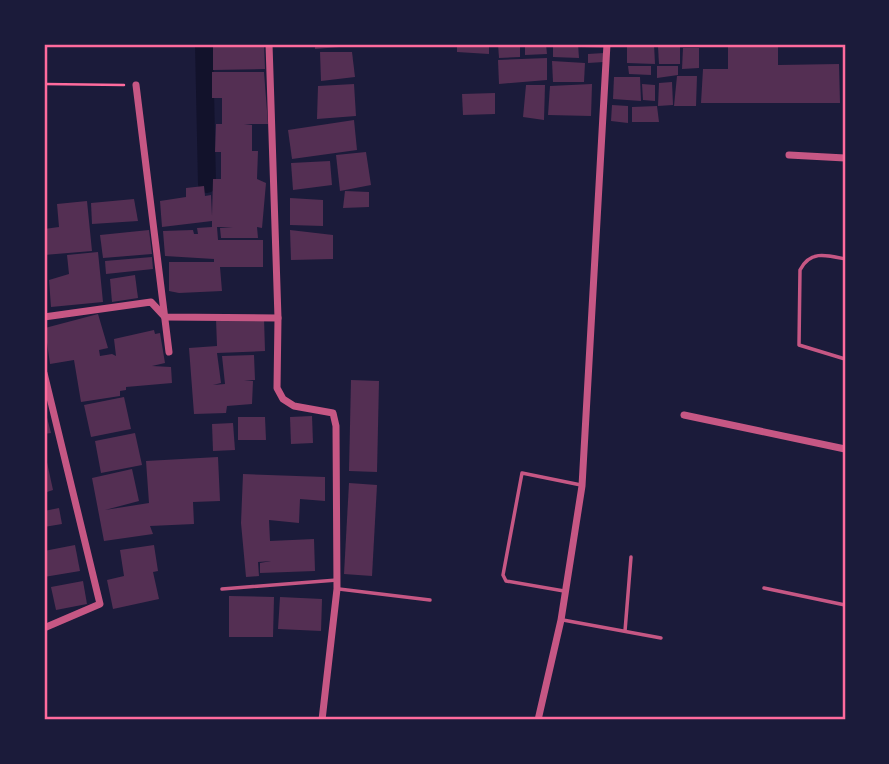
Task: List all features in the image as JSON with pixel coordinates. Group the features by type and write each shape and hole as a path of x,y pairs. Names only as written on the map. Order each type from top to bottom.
{"street":[{"path":"269,44 278,318 276,388 283,399 294,406 333,413 336,426 337,589 322,720"},
{"path":"538,720 561,620 582,486 607,44"},
{"path":"136,85 169,352"},
{"path":"789,155 845,158"},
{"path":"44,317 151,302 165,317 278,318"},
{"path":"44,373 100,604 44,628"},
{"path":"684,415 845,449"}],"lane":[{"path":"845,258 815,255 805,261 800,270 798,338 804,348 845,359"},
{"path":"566,591 506,581 503,575 522,473 582,486"},
{"path":"625,631 631,557"},
{"path":"222,589 337,580"},
{"path":"764,588 845,606"},
{"path":"337,589 430,600"},
{"path":"561,620 661,638"}],"path":[{"path":"44,84 136,85"}],"building":[{"path":"213,44 264,44 265,69 213,70"},
{"path":"315,44 352,44 352,46 315,49"},
{"path":"457,44 489,44 489,54 457,52"},
{"path":"498,44 520,44 520,57 499,58"},
{"path":"525,44 546,44 547,54 525,55"},
{"path":"553,44 578,44 579,58 553,57"},
{"path":"581,44 604,44 604,48 581,47"},
{"path":"654,44 655,64 627,63 627,45"},
{"path":"728,44 778,44 778,65 839,64 840,103 701,103 703,69 728,69"},
{"path":"658,47 680,47 680,64 659,64"},
{"path":"683,48 699,48 699,68 682,69"},
{"path":"320,52 352,52 355,77 321,81"},
{"path":"604,53 604,62 588,63 588,54"},
{"path":"547,58 547,80 499,84 498,60"},
{"path":"552,61 585,63 584,82 553,82"},
{"path":"628,66 651,66 651,75 629,74"},
{"path":"657,66 678,66 678,75 657,78"},
{"path":"212,72 264,72 268,124 244,124 252,125 252,151 258,151 257,179 266,183 262,228 257,227 258,238 221,238 220,228 233,227 217,227 218,240 263,240 263,267 220,267 222,291 179,293 169,291 169,262 214,262 214,259 165,256 163,231 193,230 194,234 198,234 197,228 212,227 212,221 162,227 160,201 186,197 186,188 204,186 205,196 211,195 212,216 213,179 221,179 221,152 215,152 216,124 222,124 222,98 212,98"},
{"path":"677,76 697,76 696,106 674,106"},
{"path":"614,77 640,77 641,101 613,99"},
{"path":"672,82 673,105 658,106 659,83"},
{"path":"354,84 356,116 317,119 318,86"},
{"path":"592,84 591,116 548,115 550,86"},
{"path":"642,84 655,85 655,101 643,100"},
{"path":"526,85 545,85 544,120 523,117"},
{"path":"495,93 495,114 463,115 462,94"},
{"path":"612,105 628,106 628,123 611,121"},
{"path":"657,106 659,122 632,122 632,107"},
{"path":"354,120 357,150 292,159 288,130"},
{"path":"366,152 371,185 340,191 336,155"},
{"path":"330,161 332,185 293,190 291,163"},
{"path":"345,191 369,192 369,207 343,208"},
{"path":"290,198 323,200 323,226 290,225"},
{"path":"134,199 138,221 92,224 91,203"},
{"path":"87,201 92,251 44,255 44,229 59,227 57,204"},
{"path":"149,230 152,254 103,258 100,235"},
{"path":"290,230 333,235 333,259 291,260"},
{"path":"98,252 103,302 51,307 49,280 69,274 67,255"},
{"path":"152,257 153,269 106,274 105,261"},
{"path":"135,275 138,298 112,302 110,279"},
{"path":"98,314 108,348 99,350 100,356 116,356 114,339 154,330 155,334 160,333 165,363 152,366 171,367 172,383 126,387 126,390 120,391 120,396 81,402 74,360 50,364 45,328"},
{"path":"264,318 265,351 217,353 221,383 213,385 225,384 222,356 254,355 255,380 244,380 253,381 252,404 227,406 226,413 194,414 189,348 217,346 216,319"},
{"path":"351,380 379,381 377,472 349,471"},
{"path":"124,397 131,429 91,437 84,405"},
{"path":"44,406 51,433 44,434"},
{"path":"312,416 313,443 291,444 290,417"},
{"path":"238,417 265,417 266,440 238,440"},
{"path":"233,423 235,450 213,451 212,424"},
{"path":"135,433 142,465 101,473 95,441"},
{"path":"44,454 53,490 44,493"},
{"path":"218,457 220,501 193,502 194,524 150,526 153,534 104,541 92,478 132,469 139,501 105,510 149,503 146,461"},
{"path":"243,474 325,477 325,501 300,499 299,523 269,520 270,541 314,539 315,571 260,573 260,563 271,561 258,562 259,576 246,577 241,523"},
{"path":"349,483 377,485 372,576 344,574"},
{"path":"59,508 62,524 44,527 44,511"},
{"path":"75,545 80,571 44,577 44,551"},
{"path":"154,545 158,571 153,572 159,599 113,609 107,580 124,576 120,550"},
{"path":"83,581 87,604 56,610 51,587"},
{"path":"229,596 274,597 273,637 229,637"},
{"path":"280,597 322,599 321,631 278,629"}],"waterway":[{"path":"204,44 207,184"}]}
